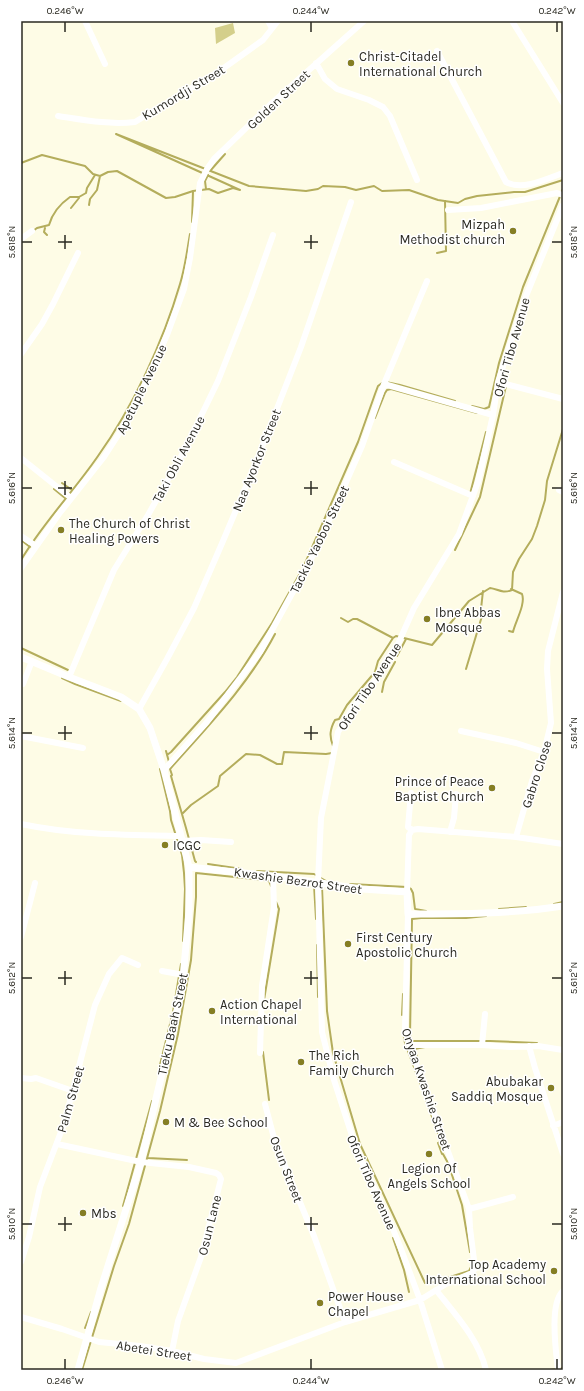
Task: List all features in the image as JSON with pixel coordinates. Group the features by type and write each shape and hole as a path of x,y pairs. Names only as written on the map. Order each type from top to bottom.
{"street":[{"path":"85,21 105,64"},
{"path":"268,21 272,28"},
{"name":"Kumordji Street","path":"58,116 106,123 120,124 135,122 221,70 263,40 278,21"},
{"name":"Golden Street","path":"200,183 214,159 272,103 364,21"},
{"path":"512,21 563,104"},
{"path":"437,51 506,182 513,186 522,186 563,173"},
{"path":"316,64 325,79 337,89 383,106 390,116 417,180"},
{"name":"Apetuple Avenue","path":"21,568 104,457 131,415 167,335 184,289 190,258 200,183"},
{"path":"448,210 481,208 557,193 563,195"},
{"name":"Naa Ayorkor Street","path":"139,708 194,608 243,493 301,347 351,202"},
{"name":"Ofori Tibo Avenue","path":"420,1300 392,1224 358,1154 342,1106 322,1032 318,882 321,818 338,732 358,701 376,679 387,659 400,641 418,600 459,534 478,482 493,415 498,382 526,296 563,205"},
{"path":"21,239 32,231"},
{"name":"Taki Obli Avenue","path":"69,677 114,570 148,515 184,451 218,381 251,297 273,235"},
{"path":"21,354 42,324 78,253"},
{"name":"Tackie Yaoboi Street","path":"164,770 207,722 260,652 317,548 362,446 384,384 427,281"},
{"path":"498,382 563,399"},
{"path":"384,384 493,415"},
{"path":"21,458 72,498"},
{"path":"394,462 473,496"},
{"path":"21,536 36,546"},
{"name":"Gabro Close","path":"516,837 532,781 544,752 551,723 547,669 548,651 563,592"},
{"name":"Tieku Baah Street","path":"21,657 121,697 139,708 150,728 164,770 189,866 189,912 182,988 141,1162 101,1288 78,1370"},
{"path":"23,684 32,661"},
{"path":"461,731 512,742 544,752"},
{"path":"21,736 83,748"},
{"name":"Onyaa Kwashie Street","path":"411,793 408,827 412,830 409,835 407,892 408,914 404,1011 405,1029 409,1045 469,1209 475,1268 472,1273 466,1276"},
{"path":"450,832 454,818 456,794"},
{"path":"21,824 42,829 74,832 231,842"},
{"path":"412,830 418,829 516,837 563,844"},
{"name":"Kwashie Bezrot Street","path":"189,866 318,882 362,890 407,892"},
{"path":"260,1053 262,986 274,907 273,876"},
{"path":"21,937 35,883"},
{"path":"408,914 469,914 563,906"},
{"name":"Palm Street","path":"21,1262 29,1238 40,1187 57,1144 73,1092 95,1005 109,974 122,958 138,965"},
{"path":"162,971 184,975"},
{"path":"482,1045 485,1014"},
{"path":"409,1045 529,1046 549,1047 563,1050"},
{"path":"529,1046 563,1154"},
{"path":"21,1078 36,1078 73,1092"},
{"name":"Osun Street","path":"265,1104 275,1142 314,1236 345,1322"},
{"path":"553,1126 563,1122"},
{"path":"57,1144 141,1162"},
{"name":"Osun Lane","path":"141,1162 189,1167 216,1173 220,1175 221,1179 201,1257 178,1321 172,1351"},
{"path":"469,1209 513,1197"},
{"name":"Abetei Street","path":"21,1317 99,1342 172,1351 204,1359 236,1364 345,1322 420,1300 446,1284 466,1276"},
{"path":"436,1290 466,1330 481,1354 486,1370"},
{"path":"558,1370 554,1324 556,1305 560,1293 563,1291"},
{"path":"420,1300 442,1370"}],"shaded area":[{"path":"233,23 235,33 216,44 215,28"}],"waterway":[{"path":"21,163 42,155 85,166 93,174 100,176 108,172 117,171 166,198 175,197 193,191 209,189 218,193 233,188 240,190 116,134 249,186 306,191 318,189 323,186 345,187 356,190 374,186 382,191 409,190 438,200 458,203 465,199 477,196 525,192 563,180"},
{"path":"210,171 225,154"},
{"path":"33,231 37,228 49,225 57,210 70,197 79,197 86,193 87,188 95,175"},
{"path":"206,189 205,181 208,175"},
{"path":"89,205 90,199 97,190 100,176"},
{"path":"472,406 484,409 489,407 499,363 523,287 563,189"},
{"path":"192,222 193,191"},
{"path":"71,208 79,198"},
{"path":"437,253 446,251 445,201"},
{"path":"45,228 44,232 47,235"},
{"path":"21,560 39,533 98,456 111,437 135,395 156,351 173,306 183,272 190,234"},
{"path":"386,382 455,401"},
{"path":"303,568 358,442 378,386 382,383"},
{"path":"455,550 480,497 506,386 508,386"},
{"path":"375,418 385,393 387,390 391,389 477,413"},
{"path":"333,746 331,733 335,720 339,719 347,705 375,672 378,661 393,638 396,636 432,645 469,601 490,588 503,591 512,590 513,572 519,559 532,539 537,526 545,500 547,481 563,429"},
{"path":"470,494 486,432"},
{"path":"62,483 72,490"},
{"path":"54,489 65,498"},
{"path":"21,540 30,547"},
{"path":"167,755 237,677 272,623 299,575"},
{"path":"509,631 513,632 523,603 522,594 511,589"},
{"path":"466,669 482,616 485,612 481,609 483,591"},
{"path":"341,618 348,622 353,619 357,619 393,638"},
{"path":"170,769 240,688 265,652 275,634"},
{"path":"397,656 406,639"},
{"path":"21,648 68,670"},
{"path":"382,692 384,682 395,662"},
{"path":"62,678 121,701"},
{"path":"166,751 169,762"},
{"path":"182,814 191,805 218,786 220,776 246,754 260,755 277,764 282,764 284,752 332,753"},
{"path":"160,769 171,820 182,855 185,889 183,941"},
{"path":"170,769 196,862"},
{"path":"208,864 242,869"},
{"path":"257,871 314,874 326,881"},
{"path":"82,1370 114,1266 129,1224 160,1111 178,1034 191,960 196,897 196,873 264,880 269,881 271,886"},
{"path":"350,884 407,887 411,889 413,893 415,909 426,911"},
{"path":"314,885 316,919"},
{"path":"322,887 327,1011 333,1053 360,1144 425,1283 434,1282 469,1271 472,1265"},
{"path":"264,1000 279,909 276,902"},
{"path":"554,904 563,902"},
{"path":"499,909 526,907"},
{"path":"418,1060 410,1035 412,919 486,916"},
{"path":"317,945 318,997"},
{"path":"159,1069 173,1012 181,964"},
{"path":"402,1015 403,994"},
{"path":"403,1032 405,1043 424,1094"},
{"path":"411,1041 490,1041 537,1043"},
{"path":"414,1049 425,1047"},
{"path":"263,1052 269,1100"},
{"path":"426,1100 441,1142 438,1143 442,1154 448,1163 462,1205 470,1252"},
{"path":"123,1206 152,1101"},
{"path":"148,1158 187,1160"},
{"path":"393,1238 404,1270 409,1292"},
{"path":"85,1328 91,1312"},
{"path":"550,1370 563,1368"}],"place":[{"name":"Christ-Citadel International Church","path":"351,63"},
{"name":"Mizpah Methodist church","path":"513,231"},
{"name":"The Church of Christ Healing Powers","path":"61,530"},
{"name":"Ibne Abbas Mosque","path":"427,619"},
{"name":"Prince of Peace Baptist Church","path":"492,788"},
{"name":"ICGC","path":"165,845"},
{"name":"First Century Apostolic Church","path":"348,944"},
{"name":"Action Chapel International","path":"212,1011"},
{"name":"The Rich Family Church","path":"301,1062"},
{"name":"Abubakar Saddiq Mosque","path":"551,1088"},
{"name":"M & Bee School","path":"166,1122"},
{"name":"Legion Of Angels School","path":"429,1154"},
{"name":"Mbs","path":"83,1213"},
{"name":"Top Academy International School","path":"554,1271"},
{"name":"Power House Chapel","path":"320,1303"}]}
